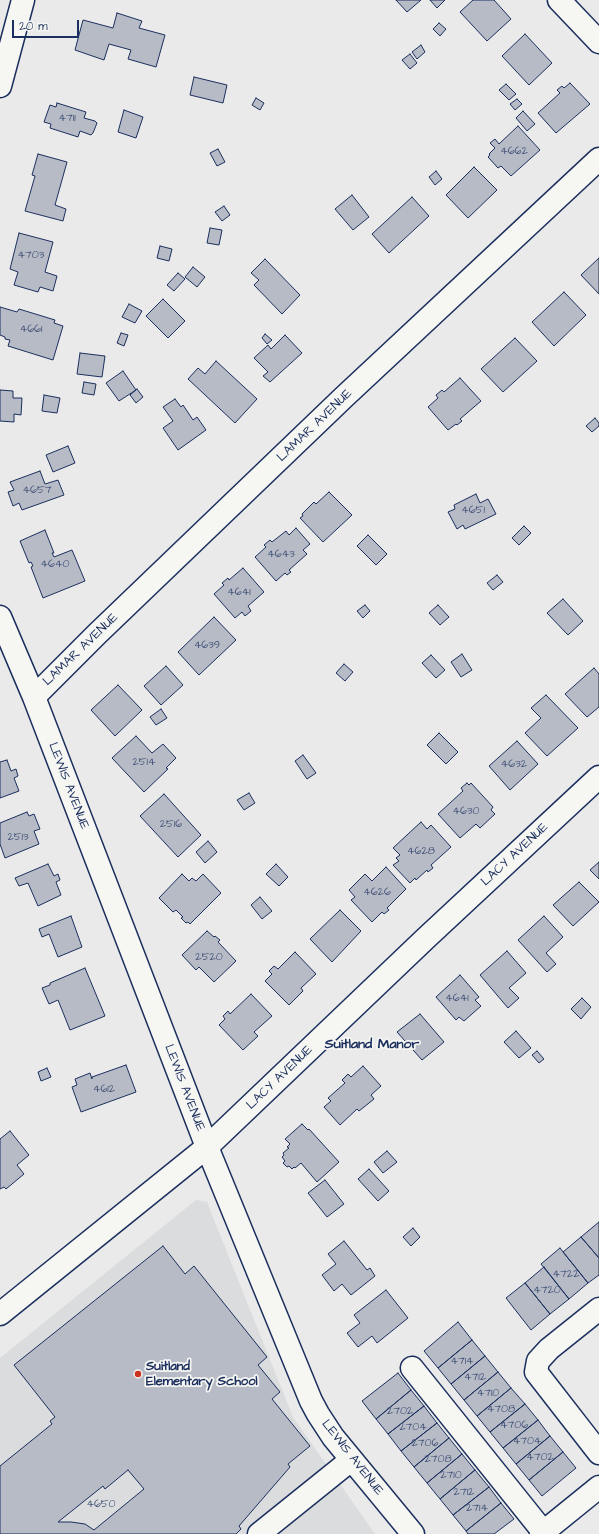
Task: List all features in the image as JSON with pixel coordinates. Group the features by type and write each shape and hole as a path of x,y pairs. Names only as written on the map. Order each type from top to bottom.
{"street":[{"path":"0,86 23,0"},
{"path":"559,0 599,42"},
{"name":"LAMAR AVENUE","path":"34,696 344,397 599,159"},
{"name":"LEWIS AVENUE","path":"0,618 34,696 207,1147 314,1408 333,1437 413,1534"},
{"name":"LACY AVENUE","path":"0,1314 207,1147 425,939 599,777"},
{"path":"599,1309 549,1349 538,1361 536,1372 599,1453"},
{"path":"412,1368 543,1533 599,1487"},
{"path":"259,1534 352,1460"}],"shaded area":[{"name":"Suitland Elementary School","path":"196,1200 207,1202 293,1417 375,1534 0,1534 0,1358"}],"building":[{"path":"396,0 421,0 407,12"},
{"path":"430,0 445,0 437,8"},
{"path":"473,0 494,0 511,19 487,41 460,12"},
{"path":"117,13 142,21 139,28 165,35 156,67 128,59 131,50 109,44 104,60 75,50 83,20 113,28"},
{"path":"439,23 446,29 440,36 433,29"},
{"path":"525,34 552,63 529,85 502,56"},
{"path":"421,45 425,52 417,59 412,52"},
{"path":"410,54 417,63 410,69 402,60"},
{"path":"194,77 227,85 223,103 190,95"},
{"path":"570,83 590,104 556,133 538,113 560,93 557,90 562,86 564,88"},
{"path":"506,84 516,94 509,100 499,90"},
{"path":"256,98 264,103 260,110 252,105"},
{"path":"517,99 522,104 515,110 510,104"},
{"path":"57,103 86,112 84,118 97,123 93,133 91,135 80,131 78,137 50,128 51,124 44,122 50,105 56,107"},
{"path":"124,110 143,117 136,138 118,132"},
{"path":"523,111 535,124 527,131 516,118"},
{"path":"518,126 540,150 511,176 501,166 498,168 488,157 495,148 490,143 495,139 499,144"},
{"path":"218,149 225,162 217,166 210,153"},
{"path":"38,154 67,162 55,205 66,209 63,221 25,211 35,176 32,175"},
{"path":"474,167 497,190 468,218 446,195"},
{"path":"436,171 442,179 435,185 429,177"},
{"path":"352,195 369,217 353,230 335,209"},
{"path":"412,197 429,216 389,253 372,234"},
{"path":"224,206 230,215 222,221 215,212"},
{"path":"210,228 222,230 219,245 207,243"},
{"path":"19,233 53,242 45,272 57,276 53,291 40,287 38,292 14,285 18,272 10,269"},
{"path":"160,246 172,249 169,261 157,258"},
{"path":"599,258 599,294 581,275"},
{"path":"265,259 300,295 282,314 254,285 259,280 251,273"},
{"path":"193,267 205,277 197,287 185,277"},
{"path":"178,273 185,279 174,291 167,285"},
{"path":"564,292 586,315 554,346 532,322"},
{"path":"163,299 185,321 168,338 146,316"},
{"path":"129,304 142,311 135,323 122,317"},
{"path":"0,307 17,312 19,309 55,320 54,323 63,326 53,360 8,346 10,340 5,339 5,337 0,335"},
{"path":"121,333 128,335 124,346 117,343"},
{"path":"265,334 272,340 267,344 262,338"},
{"path":"285,335 302,353 270,382 263,376 268,372 254,358 268,345 271,349"},
{"path":"515,338 537,361 503,392 481,369"},
{"path":"80,353 105,356 102,377 77,374"},
{"path":"216,361 257,399 235,423 188,379 198,368 205,374"},
{"path":"123,371 136,390 119,401 106,383"},
{"path":"460,378 481,401 460,419 462,421 448,430 428,407 438,398 436,395 442,390 444,392"},
{"path":"84,382 96,384 94,395 82,393"},
{"path":"137,389 143,397 136,403 130,395"},
{"path":"0,390 13,391 13,398 22,398 21,415 14,414 14,422 0,421"},
{"path":"44,395 60,398 57,413 42,411"},
{"path":"175,399 181,407 183,405 193,420 197,417 206,430 178,450 163,428 173,421 163,407"},
{"path":"595,418 599,423 599,426 592,432 586,426"},
{"path":"68,446 75,463 53,472 46,455"},
{"path":"40,471 45,484 58,480 64,495 22,510 19,503 13,506 8,492 14,490 10,482"},
{"path":"329,492 352,515 323,542 300,518 314,502 316,504"},
{"path":"476,494 480,503 488,499 496,514 465,529 463,525 457,529 448,512 455,509 454,505"},
{"path":"524,526 531,533 519,545 512,538"},
{"path":"296,528 310,544 303,550 307,554 289,570 291,572 287,575 285,573 276,581 255,557 266,547 264,545 270,540 272,542 286,531 289,535"},
{"path":"45,530 54,553 52,553 54,557 72,550 85,581 43,598 31,567 33,566 31,562 29,563 20,541"},
{"path":"368,535 387,554 376,565 357,546"},
{"path":"243,568 264,592 248,606 251,611 245,616 242,612 235,618 214,594 224,585 222,583 228,578 229,580"},
{"path":"497,575 503,582 493,590 487,583"},
{"path":"563,599 583,621 568,635 547,613"},
{"path":"365,605 370,611 363,618 357,611"},
{"path":"438,605 449,617 440,625 429,613"},
{"path":"214,617 236,640 199,675 178,652"},
{"path":"462,654 472,670 461,677 451,662"},
{"path":"431,655 445,670 436,678 422,663"},
{"path":"344,664 353,672 345,681 336,673"},
{"path":"166,666 183,685 161,705 144,686"},
{"path":"594,668 599,674 599,707 587,717 565,694"},
{"path":"118,685 142,710 115,736 91,710"},
{"path":"546,695 578,728 547,756 525,733 541,718 531,708"},
{"path":"161,709 167,718 156,725 150,717"},
{"path":"439,733 458,752 446,764 427,745"},
{"path":"136,736 152,753 163,744 176,758 166,768 168,769 144,792 112,758"},
{"path":"517,741 538,764 510,790 489,766"},
{"path":"303,755 316,773 307,779 295,761"},
{"path":"7,760 11,771 16,769 18,776 14,778 19,791 0,798 0,762"},
{"path":"467,783 469,785 471,783 493,807 491,810 495,814 480,828 476,824 460,838 438,814 463,791 461,788"},
{"path":"249,793 255,803 244,810 237,800"},
{"path":"164,794 201,835 178,857 140,816"},
{"path":"27,812 29,816 34,814 40,829 34,831 39,844 5,858 0,844 0,823"},
{"path":"421,822 427,829 431,825 451,847 431,865 433,868 428,872 427,870 416,880 415,878 410,883 393,865 399,861 396,858 400,855 393,848"},
{"path":"208,841 217,852 205,863 196,852"},
{"path":"599,862 599,879 590,870"},
{"path":"48,864 54,876 58,874 60,880 56,882 61,895 38,906 28,883 19,886 15,878"},
{"path":"276,864 288,877 279,886 266,874"},
{"path":"386,867 406,889 387,908 389,910 384,914 382,912 372,922 351,900 355,897 349,890 365,874 372,881"},
{"path":"182,874 189,881 192,878 196,881 203,874 221,893 190,924 188,922 186,923 181,918 183,917 176,910 173,912 159,898"},
{"path":"579,882 599,902 573,926 553,905"},
{"path":"260,897 272,911 262,919 251,905"},
{"path":"340,910 361,931 332,962 310,939"},
{"path":"71,916 82,947 58,957 49,934 42,937 39,929"},
{"path":"544,916 563,937 546,953 556,964 547,972 518,940"},
{"path":"207,931 220,940 218,942 236,961 214,982 199,967 196,970 182,955"},
{"path":"507,951 526,973 509,988 519,998 508,1008 480,975"},
{"path":"295,952 316,974 301,988 303,991 289,1005 265,981 272,974 269,971 274,966 278,969"},
{"path":"85,968 105,1016 70,1030 58,1000 49,1004 42,988"},
{"path":"460,975 479,997 475,1000 481,1006 464,1021 459,1017 456,1020 436,997"},
{"path":"251,994 272,1016 254,1032 258,1036 243,1050 219,1025 225,1019 223,1016 228,1011 230,1014"},
{"path":"582,998 591,1007 581,1019 571,1009"},
{"path":"420,1014 444,1042 422,1060 397,1032"},
{"path":"516,1031 531,1048 519,1058 504,1042"},
{"path":"537,1051 544,1059 539,1063 532,1055"},
{"path":"126,1065 136,1092 81,1112 72,1087 77,1085 75,1079 90,1073 92,1079 92,1077"},
{"path":"363,1066 381,1086 371,1095 374,1099 359,1111 357,1109 340,1125 324,1107 331,1101 328,1098 345,1083 342,1080 348,1074 351,1077"},
{"path":"47,1068 51,1077 41,1081 38,1072"},
{"path":"302,1124 308,1130 309,1129 339,1162 317,1182 301,1163 292,1169 283,1163 285,1161 282,1157 284,1155 283,1153 289,1148 287,1147 290,1144 285,1139"},
{"path":"10,1131 29,1155 17,1165 24,1174 6,1189 4,1187 0,1189 0,1139"},
{"path":"387,1151 397,1162 383,1173 374,1162"},
{"path":"369,1169 389,1191 378,1201 358,1179"},
{"path":"325,1180 344,1204 327,1217 308,1193"},
{"path":"599,1222 599,1258 581,1237"},
{"path":"413,1228 420,1237 411,1246 403,1237"},
{"path":"581,1237 599,1258 599,1275 588,1283 563,1252"},
{"path":"344,1241 367,1270 370,1268 375,1276 351,1295 342,1284 334,1291 322,1275 336,1264 328,1254"},
{"name":"Suitland Elementary School","path":"163,1246 185,1274 194,1266 267,1357 258,1365 280,1392 272,1399 310,1446 288,1464 290,1467 239,1526 241,1529 236,1534 0,1534 0,1466 52,1424 50,1421 55,1417 14,1365"},
{"path":"560,1248 588,1283 569,1299 541,1264"},
{"path":"544,1267 569,1299 550,1314 525,1283"},
{"path":"525,1283 550,1314 531,1330 506,1298"},
{"path":"386,1290 408,1318 377,1343 372,1336 358,1347 347,1333 360,1323 354,1315"},
{"path":"458,1322 472,1340 438,1368 424,1351"},
{"path":"472,1340 485,1356 451,1384 438,1368"},
{"path":"485,1356 498,1372 464,1400 451,1384"},
{"path":"498,1372 511,1388 477,1416 464,1400"},
{"path":"398,1373 411,1390 376,1419 362,1401"},
{"path":"511,1388 525,1404 490,1432 477,1416"},
{"path":"411,1390 424,1406 388,1434 376,1419"},
{"path":"525,1404 538,1420 503,1448 490,1432"},
{"path":"424,1406 437,1423 401,1451 388,1434"},
{"path":"538,1420 550,1436 516,1464 503,1448"},
{"path":"437,1423 449,1438 414,1467 401,1451"},
{"path":"550,1436 563,1452 529,1480 516,1464"},
{"path":"449,1438 462,1454 427,1483 414,1467"},
{"path":"563,1452 576,1468 542,1496 529,1480"},
{"path":"462,1454 475,1470 440,1499 427,1483"},
{"path":"128,1470 144,1489 94,1530 85,1524 58,1522 103,1486 105,1489"},
{"path":"475,1470 489,1487 453,1515 440,1499"},
{"path":"489,1487 501,1503 466,1531 453,1515"},
{"path":"501,1503 514,1519 494,1534 468,1534 466,1531"}],"place":[{"name":"Suitland Elementary School","path":"138,1374"}],"district":[{"name":"Suitland Manor","path":"372,1045"}]}
